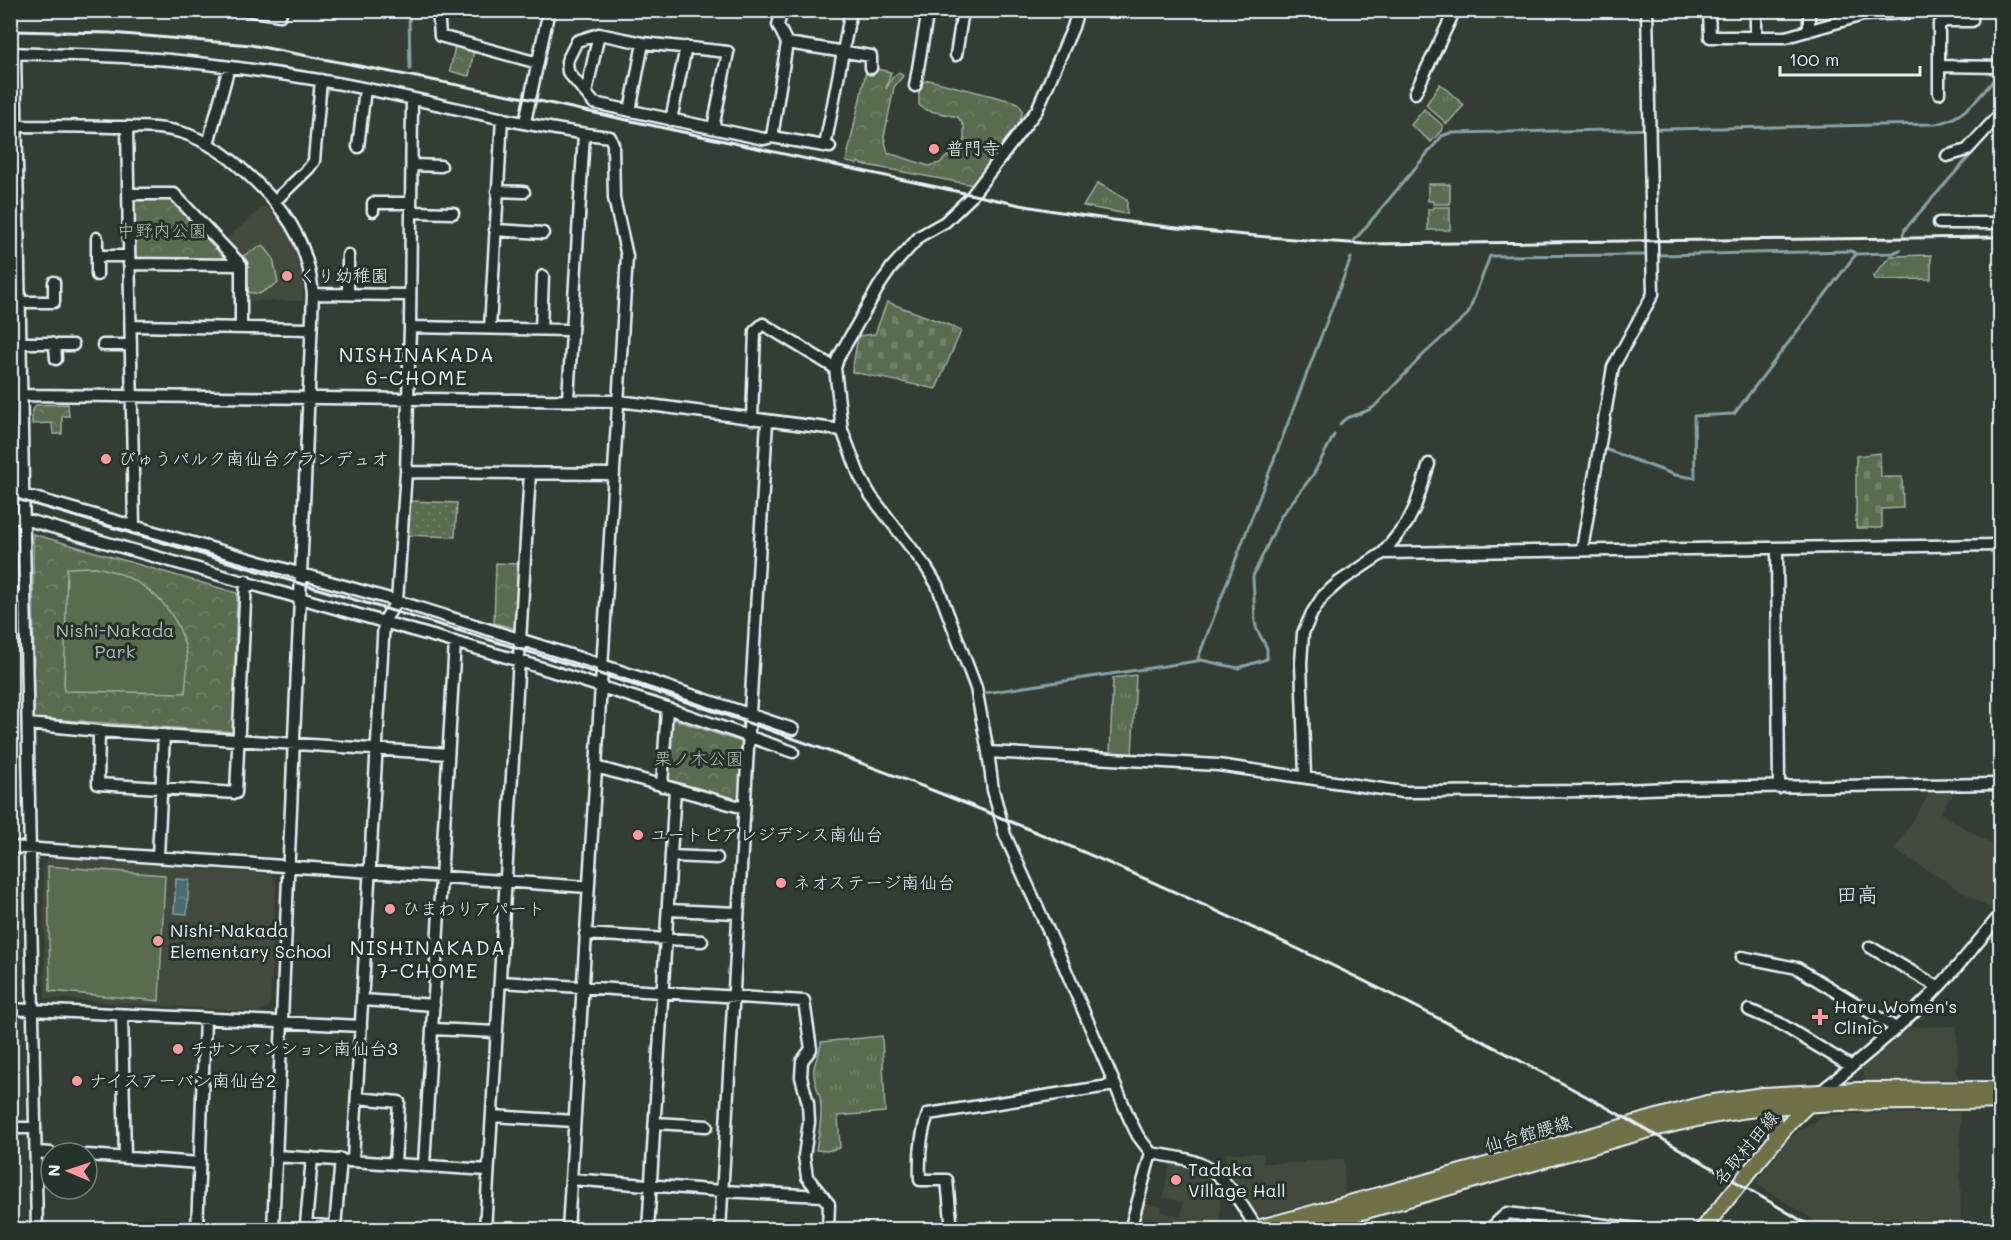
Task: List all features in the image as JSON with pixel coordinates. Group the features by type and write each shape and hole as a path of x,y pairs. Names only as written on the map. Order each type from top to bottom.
{"main road":[{"name":"仙台館腰線","path":"1255,1229 1707,1103 1763,1095 1858,1090 2001,1089"},
{"name":"名取村田線","path":"1702,1230 1790,1122 1820,1092"},
{"name":"仙台館腰線","path":"1296,1230 1687,1121 1770,1107 2001,1101"},
{"path":"1770,1107 1776,1126 1776,1139"}],"street":[{"path":"246,10 280,15 282,10"},
{"path":"438,10 440,36 538,63"},
{"path":"525,122 549,10"},
{"path":"772,137 787,43 778,25 782,10"},
{"path":"713,128 728,52 643,43 598,34 577,41 567,61 568,72 594,103 764,140 772,137 827,146 840,58 850,10"},
{"path":"915,86 928,10"},
{"path":"956,55 963,10"},
{"path":"1063,10 1078,12 1037,110 970,198 945,222 920,236 892,267 837,358 835,368 842,430 860,477 871,496 926,567 937,585 976,688 993,790 1005,835 1138,1136 1151,1153 1192,1160 1210,1170 1226,1184 1255,1229"},
{"path":"1415,93 1455,10"},
{"path":"1582,549 1613,367 1653,294 1647,10"},
{"path":"1709,10 1710,37 1786,37 1863,13 1908,13 1908,10"},
{"path":"1756,10 1756,37"},
{"path":"1809,10 1809,31"},
{"path":"1939,93 1939,25 1945,16 1972,21 1972,10"},
{"path":"586,93 598,34"},
{"path":"630,111 643,43"},
{"path":"787,43 871,56 871,68"},
{"path":"671,120 686,47"},
{"path":"37,1230 20,302 15,261 13,54 169,60 229,67 321,80 502,118 610,137 613,144 614,198 627,256 568,1230"},
{"path":"1939,66 2001,67"},
{"path":"208,144 229,67"},
{"path":"274,201 309,168 314,160 321,80"},
{"path":"358,147 365,89"},
{"path":"312,1158 306,1224 335,1227 357,1098 384,621 396,601 406,472 409,399 412,99"},
{"path":"1947,156 1967,150 2001,114"},
{"path":"490,328 502,118"},
{"path":"13,126 127,127 170,130 187,134 228,156 274,201 291,223 305,250 313,294 273,1230"},
{"path":"127,127 134,528"},
{"path":"568,399 584,134"},
{"path":"412,165 441,166"},
{"path":"497,191 524,192"},
{"path":"128,194 174,194 241,265 241,328"},
{"path":"373,212 373,203 453,213"},
{"path":"1939,223 2001,223"},
{"path":"495,230 543,233"},
{"path":"97,238 97,275"},
{"path":"348,255 348,294"},
{"path":"97,256 129,260 241,265"},
{"path":"541,329 543,276"},
{"path":"20,302 54,302 54,282"},
{"path":"313,294 410,295"},
{"path":"752,419 754,331 763,324 835,368"},
{"path":"131,326 311,329"},
{"path":"410,327 571,330"},
{"path":"20,343 73,345"},
{"path":"55,345 56,359"},
{"path":"103,345 131,345"},
{"path":"21,395 619,401 842,430"},
{"path":"720,1230 767,421"},
{"path":"1305,776 1301,663 1303,633 1323,596 1339,582 1383,553 1407,523 1415,507 1429,464"},
{"path":"406,472 614,474"},
{"path":"485,1230 530,473"},
{"path":"10,491 396,601 602,665 793,729"},
{"path":"10,515 520,661 667,708 793,752"},
{"path":"1383,553 2001,545"},
{"path":"1777,548 1779,788"},
{"path":"99,731 98,784 236,793 246,581"},
{"path":"10,595 25,599"},
{"path":"424,1165 455,642"},
{"path":"662,786 667,708"},
{"path":"28,724 99,731 448,753"},
{"path":"158,856 164,735"},
{"path":"988,752 1218,765 1403,792 1574,792 2001,784"},
{"path":"596,767 744,808"},
{"path":"648,1230 675,789"},
{"path":"10,847 588,887"},
{"path":"671,856 717,858"},
{"path":"668,910 737,914"},
{"path":"1820,1092 1896,1028 1938,987 2001,915"},
{"path":"585,934 702,941"},
{"path":"1870,948 1938,987"},
{"path":"1742,957 1797,968 1896,1028"},
{"path":"500,982 804,1001 811,1049 802,1061 801,1077 808,1102 809,1122 804,1156 807,1177 829,1204 828,1230"},
{"path":"363,1000 434,1005"},
{"path":"10,1009 361,1026"},
{"path":"1749,1010 1779,1023 1852,1067"},
{"path":"122,1015 125,1158"},
{"path":"197,1230 206,1019"},
{"path":"433,1029 496,1032"},
{"path":"952,1230 947,1180 920,1180 919,1161 923,1128 928,1114 1115,1085"},
{"path":"357,1098 399,1102 395,1163"},
{"path":"492,1116 574,1121"},
{"path":"655,1123 707,1126"},
{"path":"10,1128 35,1128"},
{"path":"1130,1230 1151,1153"},
{"path":"99,1156 200,1162"},
{"path":"276,1156 488,1170"},
{"path":"571,1179 722,1191 823,1196"},
{"path":"1489,1230 1507,1213 1647,1230"}],"shaded area":[{"path":"265,205 285,227 294,242 300,263 304,301 246,301 244,263 224,241"},
{"path":"1932,789 1955,790 1940,813 2000,849 2000,897 1991,909 1894,850"},
{"name":"Nishi-Nakada Elementary School","path":"50,857 271,874 276,884 270,1006 260,1012 45,998 43,866"},
{"path":"1957,1026 1958,1079 1866,1081 1861,1070 1910,1027"},
{"path":"1960,1112 1961,1229 1829,1229 1755,1183 1787,1141 1801,1129 1822,1117 1847,1114"},
{"path":"1226,1153 1263,1153 1263,1163 1304,1163 1305,1161 1344,1159 1345,1195 1256,1217 1227,1177"},
{"path":"1170,1162 1190,1165 1213,1178 1213,1182 1220,1189 1220,1226 1206,1230 1132,1230 1140,1202 1162,1207 1161,1213 1181,1216 1183,1202 1163,1198"}],"green space":[{"path":"455,46 474,50 469,76 450,71"},
{"path":"867,67 891,72 886,89 892,78 899,72 903,76 894,87 884,137 888,153 929,166 940,163 964,140 964,126 958,117 926,110 919,105 919,89 923,82 929,80 1016,102 1022,110 1020,120 979,182 973,185 858,162 857,164 846,162"},
{"path":"1440,84 1464,105 1447,124 1426,105"},
{"path":"1424,109 1443,126 1431,142 1411,125"},
{"path":"1098,183 1127,200 1127,214 1083,206"},
{"path":"1428,184 1450,184 1450,204 1433,204 1433,201 1428,201"},
{"name":"中野内公園","path":"132,198 172,199 227,256 224,262 135,259 132,255"},
{"path":"1433,207 1450,207 1450,230 1428,230 1428,209 1433,209"},
{"path":"263,245 273,258 278,283 259,294 248,292 248,262 243,256"},
{"path":"1931,255 1931,279 1874,280 1874,276 1890,256"},
{"path":"887,302 961,331 936,389 852,372 858,336 875,334"},
{"path":"68,404 69,416 62,416 62,434 53,434 52,423 32,424 32,412 36,405"},
{"path":"1880,453 1881,477 1902,477 1903,508 1882,509 1882,528 1856,528 1856,456"},
{"path":"410,501 457,503 455,537 408,535"},
{"name":"Nishi-Nakada Park","path":"33,534 237,593 233,732 34,718"},
{"path":"496,563 519,564 517,629 494,623"},
{"path":"95,567 128,577 156,596 167,608 183,638 187,656 185,693 64,691 67,568"},
{"path":"1136,675 1132,756 1110,755 1113,678"},
{"name":"栗ノ木公園","path":"673,719 744,743 738,801 666,779 670,720"},
{"path":"48,866 165,875 159,1001 50,991"},
{"path":"882,1036 885,1112 838,1116 840,1148 827,1151 816,1150 821,1110 814,1070 821,1042"}],"water":[{"path":"176,879 189,880 187,914 174,913"}],"waterway":[{"path":"409,10 410,69"},
{"path":"1354,241 1442,136 1450,133 1936,124 1965,111 2000,72"},
{"path":"1903,235 1905,229 2000,122"},
{"path":"1602,448 1675,475 1695,478 1694,416 1734,414 1856,254 1893,253 1900,250"},
{"path":"1657,260 1659,255 1852,251 1856,254"},
{"path":"1340,424 1374,407 1424,354 1468,314 1490,256 1648,255"},
{"path":"985,693 1197,661 1351,258"},
{"path":"1197,661 1238,668 1267,659 1267,648 1255,622 1253,576 1281,516 1313,475 1334,435"}],"railway":[{"path":"10,31 111,33 251,45 530,99 1020,205 1191,230 1364,244 2000,237"},
{"path":"10,497 507,645 729,716 875,768 1031,830 1281,941 1444,1021 1631,1121 1817,1230"}],"place":[{"name":"普門寺","path":"934,149"},
{"name":"くり幼稚園","path":"287,276"},
{"name":"びゅうパルク南仙台グランデュオ","path":"106,459"},
{"name":"ユートピアレジデンス南仙台","path":"638,835"},
{"name":"ネオステージ南仙台","path":"781,883"},
{"name":"ひまわりアパート","path":"390,909"},
{"name":"Nishi-Nakada Elementary School","path":"158,941"},
{"name":"Haru Women's Clinic","path":"1820,1017"},
{"name":"チサンマンション南仙台3","path":"178,1049"},
{"name":"ナイスアーバン南仙台2","path":"77,1081"},
{"name":"Tadaka Village Hall","path":"1176,1180"}],"district":[{"name":"NISHINAKADA 6-CHOME","path":"417,366"},
{"name":"田高","path":"1857,895"},
{"name":"NISHINAKADA 7-CHOME","path":"428,960"}]}
